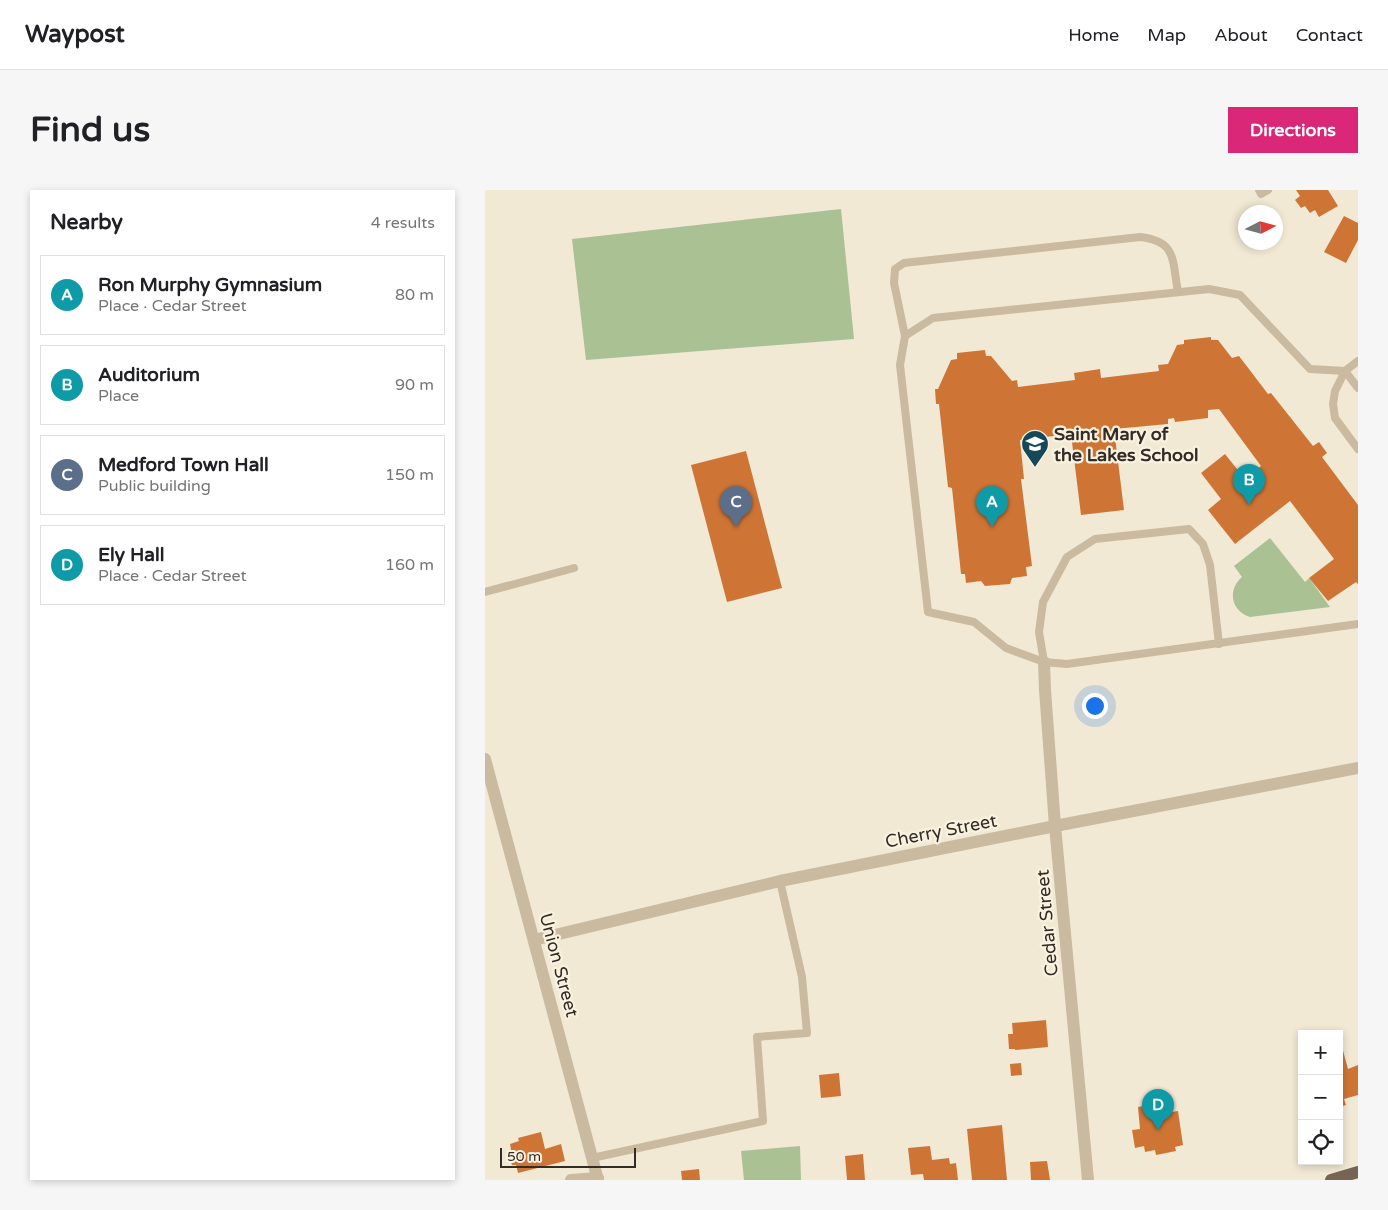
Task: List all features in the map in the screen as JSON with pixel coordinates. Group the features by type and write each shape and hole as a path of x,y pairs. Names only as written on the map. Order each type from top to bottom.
{"main road":[{"path":"1331,1180 1358,1172"}],"street":[{"name":"Cedar Street","path":"1045,662 1045,690 1055,826 1088,1180"},
{"name":"Union Street","path":"485,758 598,1179"},
{"name":"Cherry Street","path":"534,940 780,881 1358,768"},
{"path":"571,1180 598,1179"}],"lane":[{"path":"1259,190 1261,194 1267,190"},
{"path":"1178,292 1171,253 1165,244 1154,239 1140,237 904,263 895,269 894,284 905,336 900,365 928,612 974,622 1006,648 1045,662 1067,664 1358,624"},
{"path":"905,336 933,318 1209,289 1240,296 1311,368 1345,370"},
{"path":"1358,361 1345,370 1335,391 1333,404 1335,418 1358,449"},
{"path":"1345,370 1358,388"},
{"path":"1045,662 1039,632 1043,602 1067,557 1095,539 1189,529 1203,544 1210,565 1219,644"},
{"path":"485,592 574,568"},
{"path":"592,1158 763,1121 757,1037 807,1033 801,977 780,881"}],"green space":[{"path":"841,209 854,339 586,360 572,239"},
{"path":"1270,538 1305,582 1309,578 1330,607 1250,617 1239,610 1233,600 1233,594 1237,582 1242,577 1234,566"},
{"path":"800,1146 801,1180 744,1180 741,1151"}],"building":[{"path":"1296,190 1328,190 1338,206 1319,217 1315,210 1310,213 1305,206 1301,208 1295,200 1300,196"},
{"path":"1344,216 1358,223 1358,240 1346,263 1324,252"},
{"path":"1211,337 1211,340 1218,340 1232,358 1239,356 1268,394 1271,393 1313,446 1319,442 1327,453 1322,457 1358,505 1358,584 1356,582 1328,601 1309,578 1334,559 1290,501 1235,544 1208,510 1221,499 1201,473 1225,454 1245,479 1261,466 1219,409 1208,410 1208,418 1175,422 1174,418 1168,419 1168,424 1114,429 1124,510 1081,515 1071,434 1020,440 1024,479 1021,479 1032,566 1026,567 1027,576 1012,578 1010,584 985,586 981,581 966,583 965,574 961,574 952,488 948,487 939,404 936,404 935,389 938,389 951,360 957,359 957,353 985,350 986,356 991,356 1012,381 1017,380 1018,387 1075,380 1074,373 1100,369 1101,378 1159,371 1158,365 1168,364 1177,345 1184,344 1184,340"},
{"path":"746,451 782,588 727,602 691,465"},
{"path":"1046,1020 1048,1047 1009,1049 1008,1034 1013,1034 1012,1023"},
{"path":"1343,1051 1348,1069 1358,1065 1358,1095 1344,1099 1346,1105 1343,1106"},
{"path":"1021,1063 1022,1075 1011,1076 1010,1064"},
{"path":"839,1073 841,1096 821,1098 819,1075"},
{"path":"1154,1104 1156,1119 1166,1118 1165,1113 1178,1111 1183,1145 1175,1147 1176,1151 1156,1155 1155,1150 1145,1152 1144,1146 1135,1148 1132,1130 1140,1129 1138,1107"},
{"path":"1002,1125 1007,1180 972,1180 967,1129"},
{"path":"541,1132 545,1149 561,1144 565,1161 518,1173 516,1165 512,1165 511,1162 510,1144 519,1141 518,1138"},
{"path":"930,1146 932,1160 949,1158 950,1164 956,1163 958,1180 924,1180 923,1174 911,1175 908,1148"},
{"path":"863,1154 865,1180 847,1180 845,1156"},
{"path":"1047,1161 1050,1180 1031,1180 1030,1162"},
{"path":"699,1169 700,1180 682,1180 681,1171"}],"place":[{"name":"Saint Mary of the Lakes School","path":"1035,468"},
{"name":"Auditorium","path":"1249,505"},
{"name":"Medford Town Hall","path":"736,527"},
{"name":"Ron Murphy Gymnasium","path":"992,527"},
{"name":"Ely Hall","path":"1158,1130"}]}
